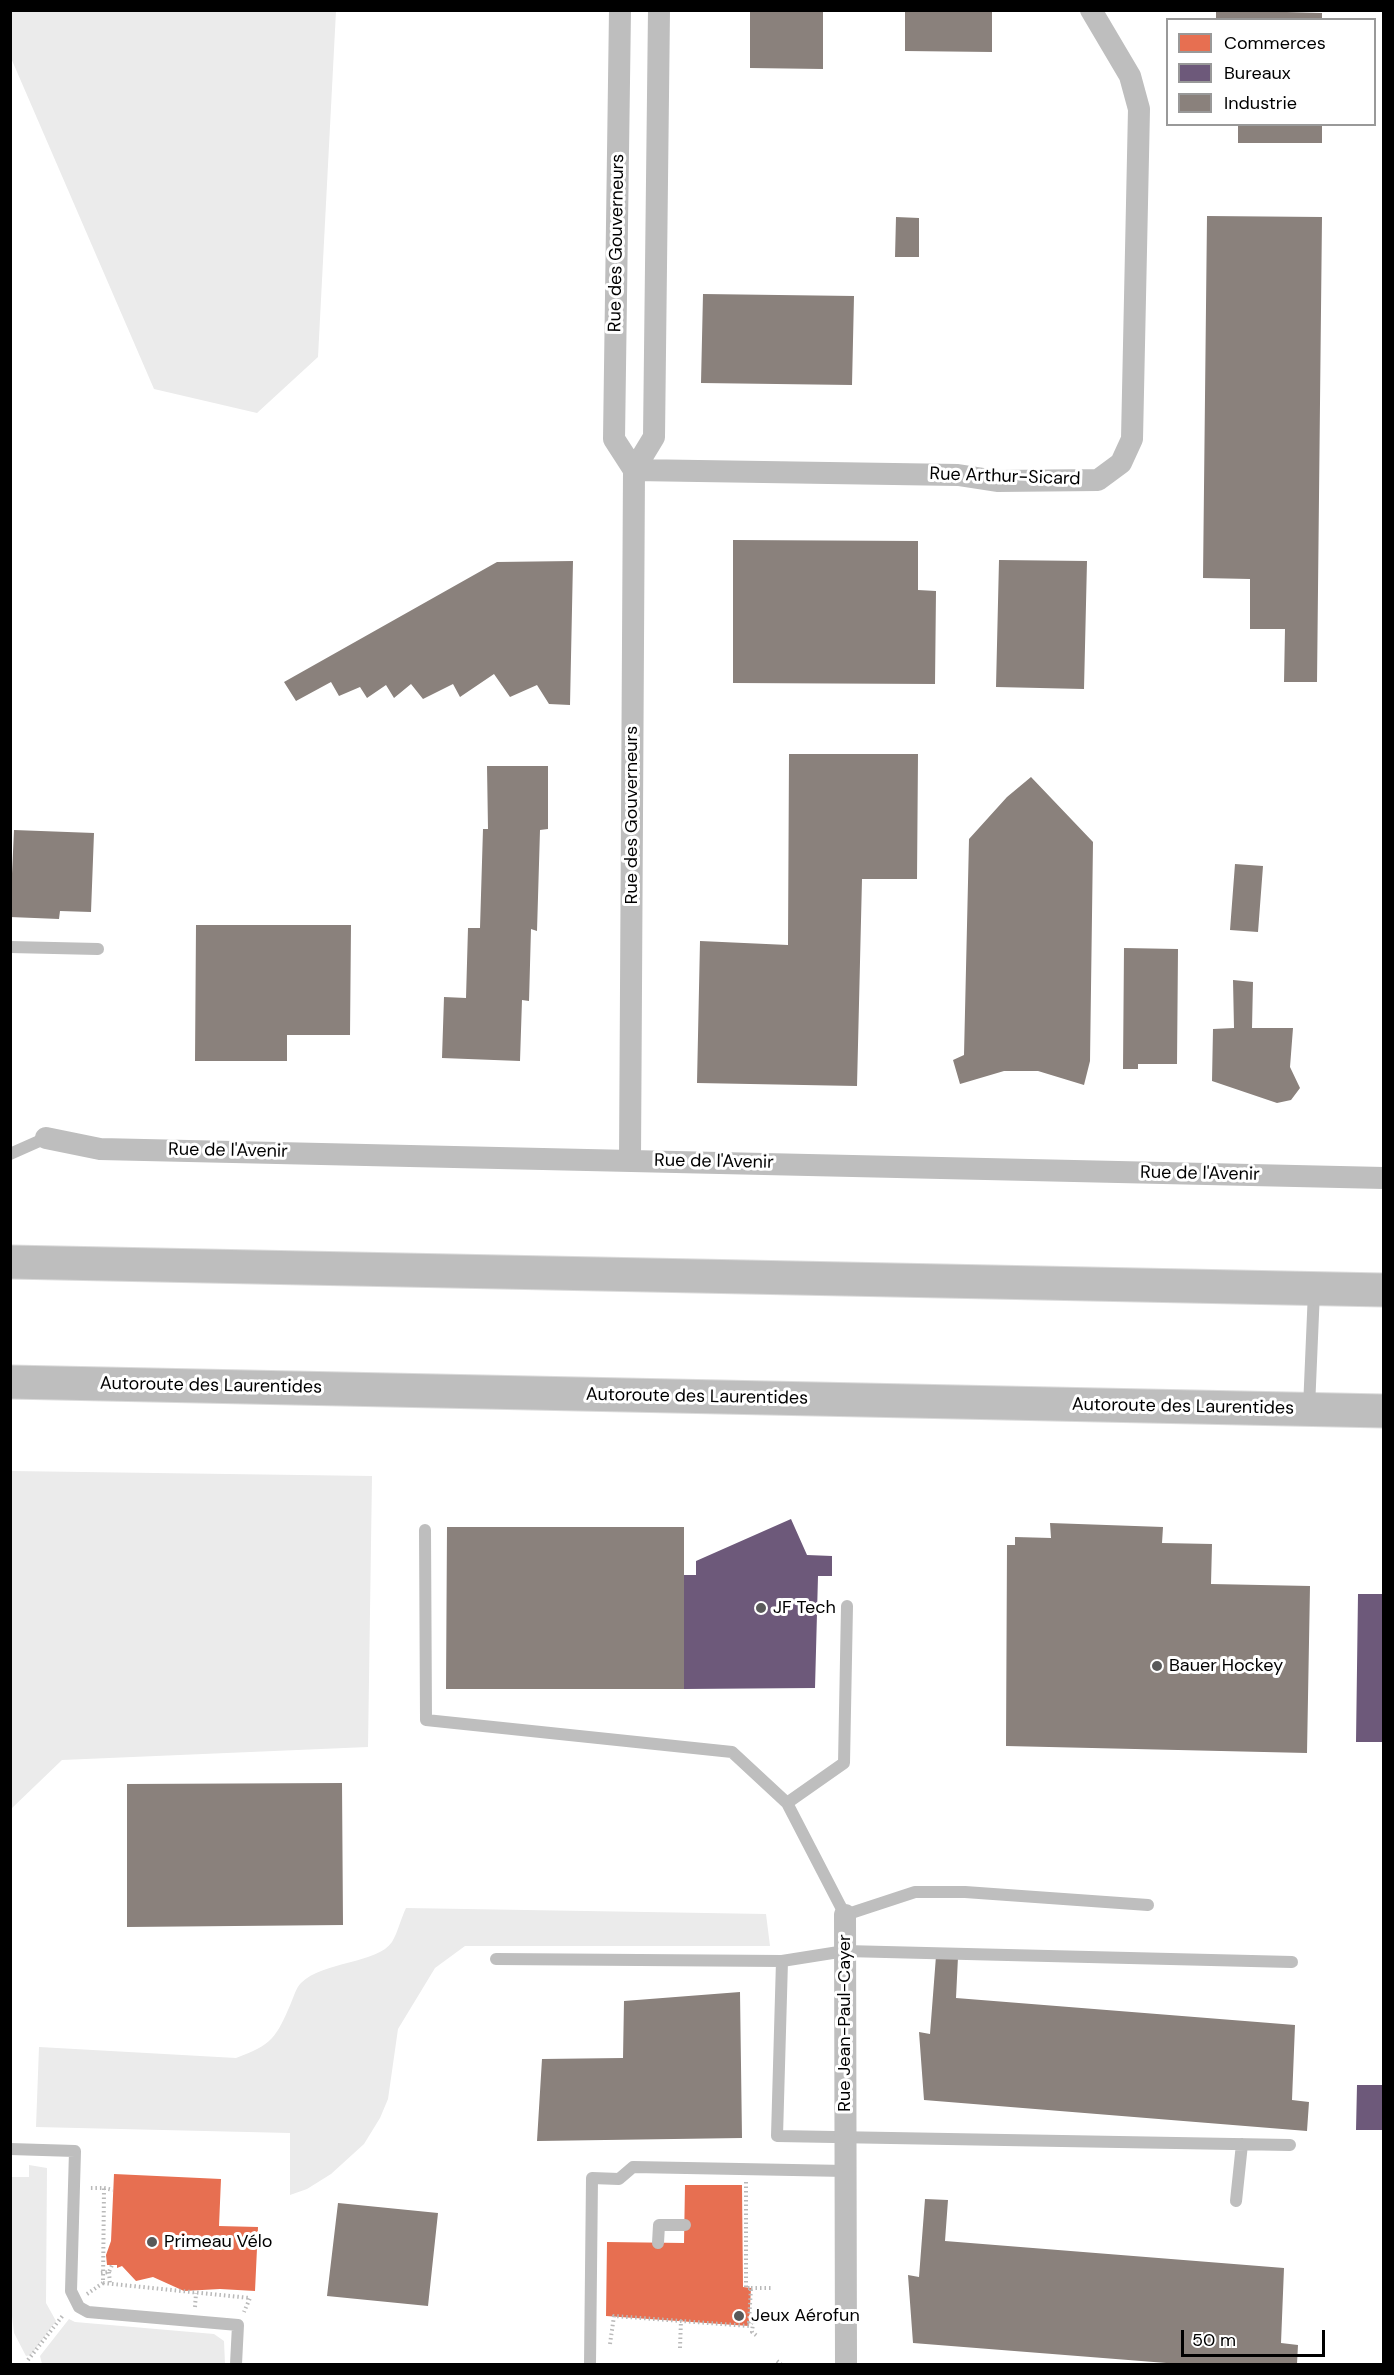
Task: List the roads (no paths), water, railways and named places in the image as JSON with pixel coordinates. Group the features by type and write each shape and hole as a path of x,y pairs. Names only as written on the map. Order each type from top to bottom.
{"highway":[{"path":"10,1262 1383,1290"},
{"name":"Autoroute des Laurentides","path":"10,1382 1383,1411"}],"street":[{"name":"Rue des Gouverneurs","path":"620,10 614,439 634,470 630,1160"},
{"path":"634,470 654,437 659,10"},
{"name":"Rue Arthur-Sicard","path":"634,470 958,475 997,481 1098,480 1120,463 1132,440 1139,109 1130,76 1091,10"},
{"name":"Rue de l'Avenir","path":"46,1138 100,1149 1383,1179"},
{"name":"Rue Jean-Paul-Cayer","path":"845,1916 846,2364"}],"lane":[{"path":"10,947 98,949"},
{"path":"10,1154 46,1138"},
{"path":"1309,1409 1314,1288"},
{"path":"425,1530 426,1720 732,1752 788,1803 845,1916"},
{"path":"788,1803 844,1762 847,1606"},
{"name":"Rue Jean-Paul-Cayer","path":"845,1916 915,1892 965,1892 1148,1905"},
{"path":"496,1959 782,1961 845,1951 1292,1962"},
{"path":"782,1961 777,2136 1290,2145"},
{"path":"1236,2201 1242,2144"},
{"path":"10,2149 75,2151 71,2291 79,2307 88,2312 238,2325 236,2364"},
{"path":"590,2364 592,2178 619,2179 633,2167 846,2171"},
{"path":"658,2242 659,2225 685,2225"}],"place":[{"name":"JF Tech","path":"761,1608"},
{"name":"Bauer Hockey","path":"1157,1666"},
{"name":"Primeau Vélo","path":"152,2242"},
{"name":"Jeux Aérofun","path":"739,2316"}]}
